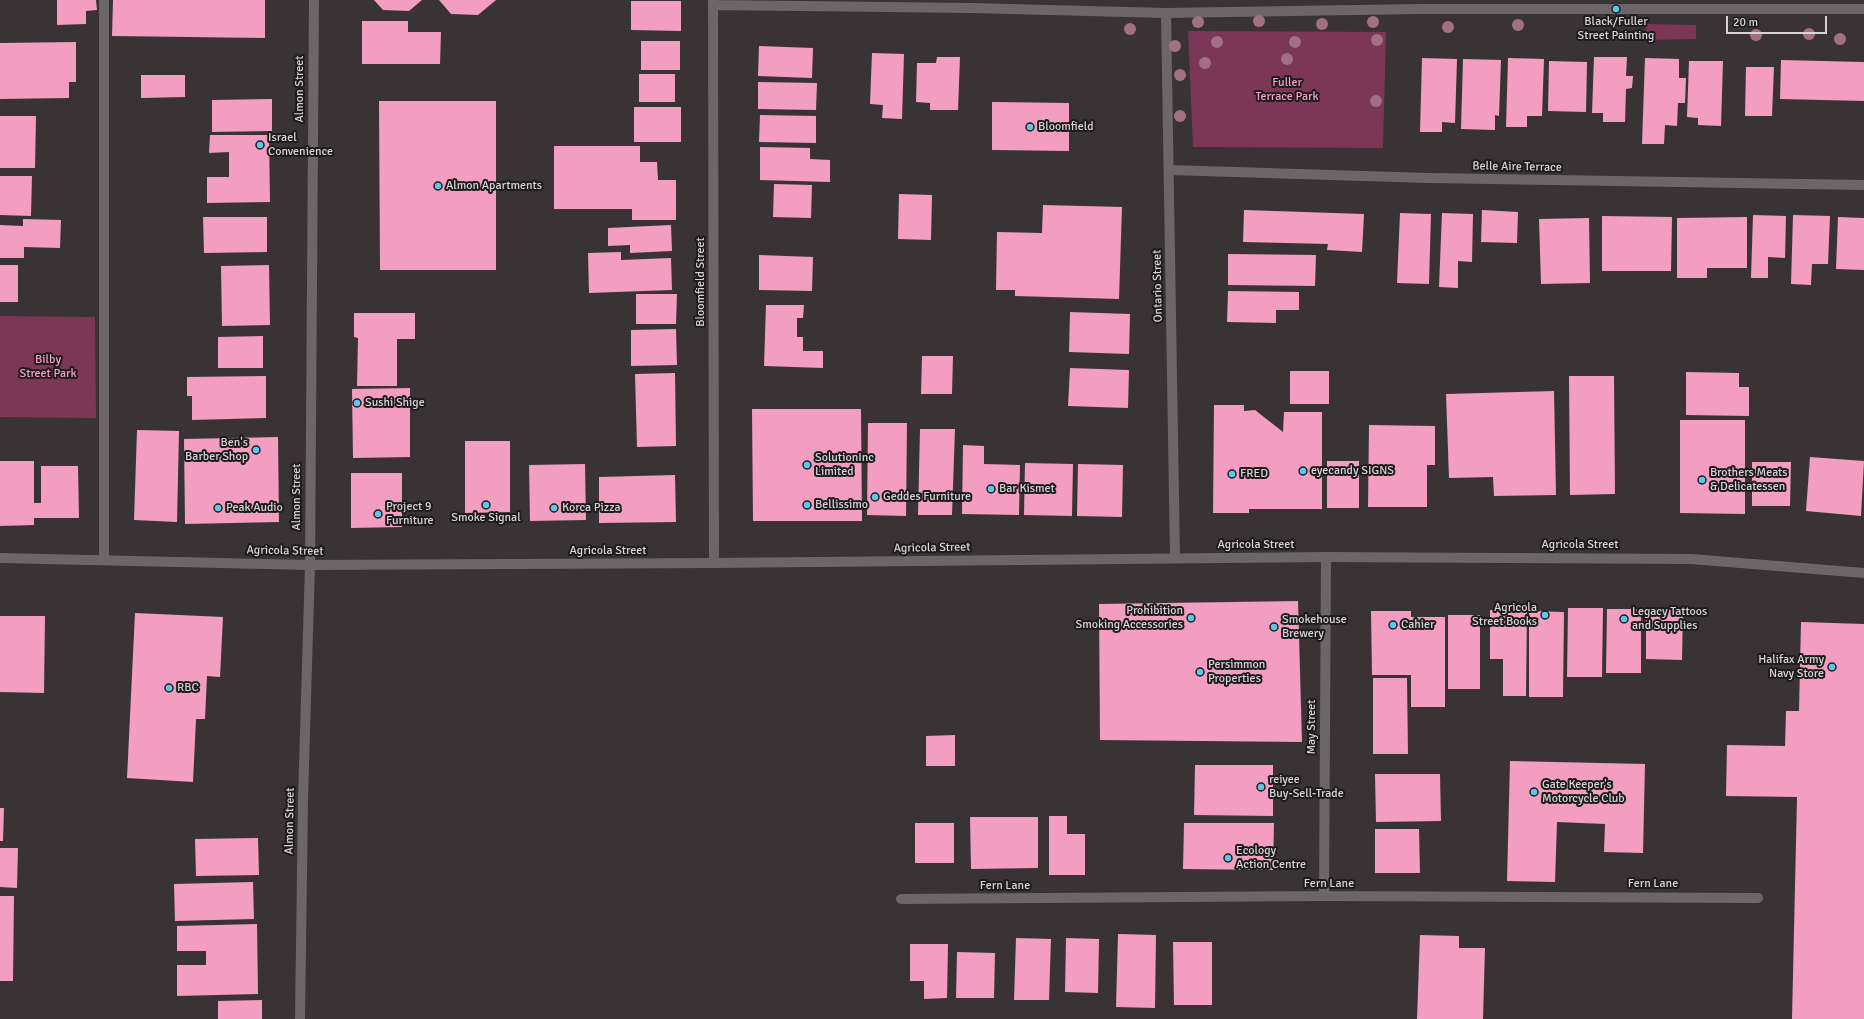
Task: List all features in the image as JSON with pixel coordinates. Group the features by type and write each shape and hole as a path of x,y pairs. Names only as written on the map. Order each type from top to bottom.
{"street":[{"path":"104,0 104,560"},
{"name":"Almon Street","path":"300,1019 303,800 310,565 314,0"},
{"path":"713,3 1166,13 1419,10 1616,5 1864,9"},
{"name":"Bloomfield Street","path":"713,3 714,563"},
{"name":"Ontario Street","path":"1166,13 1170,170 1174,558"},
{"name":"Belle Aire Terrace","path":"1170,170 1428,178 1864,185"},
{"name":"Agricola Street","path":"0,558 310,565 1326,557 1691,559 1864,573"},
{"name":"May Street","path":"1324,896 1326,557"},
{"name":"Fern Lane","path":"901,899 1324,896 1758,898"}],"green space":[{"path":"1646,24 1696,25 1696,39 1646,40"},
{"name":"Fuller Terrace Park","path":"1188,31 1386,32 1383,148 1193,147"},
{"name":"Bilby Street Park","path":"0,316 95,317 96,418 0,417"}],"building":[{"path":"57,0 96,0 97,10 86,11 86,24 57,25"},
{"path":"113,0 265,0 265,38 112,36"},
{"path":"374,0 422,0 409,11 383,10"},
{"path":"439,0 496,0 478,15 451,14"},
{"path":"631,1 681,1 681,31 631,30"},
{"path":"362,21 408,21 408,32 441,32 440,64 362,64"},
{"path":"641,41 680,41 680,70 641,70"},
{"path":"76,42 76,82 69,82 69,98 0,99 0,43"},
{"path":"759,46 813,48 812,78 758,76"},
{"path":"872,53 904,54 902,119 882,118 883,105 870,104"},
{"path":"937,57 960,57 958,110 930,110 930,103 916,102 917,63 936,63"},
{"path":"1594,57 1627,57 1626,76 1633,76 1632,88 1626,89 1625,122 1603,122 1603,113 1592,113"},
{"path":"1422,58 1457,59 1455,123 1442,122 1442,132 1420,132"},
{"path":"1508,58 1544,59 1542,116 1527,116 1527,127 1506,127"},
{"path":"1645,58 1679,59 1679,78 1686,78 1685,103 1678,103 1677,126 1665,125 1664,144 1642,144"},
{"path":"1463,59 1501,60 1499,116 1495,115 1495,130 1461,129"},
{"path":"1781,60 1864,62 1864,101 1780,99"},
{"path":"1549,61 1587,62 1586,112 1548,111"},
{"path":"1689,61 1723,61 1721,126 1698,125 1698,118 1687,117"},
{"path":"1746,67 1774,67 1772,116 1745,116"},
{"path":"639,74 675,74 675,102 639,102"},
{"path":"141,75 185,75 185,97 141,98"},
{"path":"758,82 817,83 816,110 758,109"},
{"path":"272,99 272,131 212,132 212,100"},
{"name":"Almon Apartments","path":"379,101 496,101 496,270 380,270"},
{"name":"Bloomfield","path":"992,102 1069,103 1069,151 992,150"},
{"path":"634,107 681,107 681,142 634,142"},
{"path":"760,115 816,116 816,143 759,142"},
{"path":"0,116 36,116 35,168 0,168"},
{"path":"210,135 269,135 270,202 207,203 207,177 229,177 229,152 209,153"},
{"path":"554,146 640,146 640,162 657,162 658,180 676,180 676,220 632,220 632,209 554,209"},
{"path":"760,147 810,148 810,159 830,160 830,182 760,180"},
{"path":"0,176 32,176 31,216 0,215"},
{"path":"774,184 812,185 811,218 773,217"},
{"path":"899,194 932,195 931,240 898,239"},
{"path":"1043,205 1122,207 1119,299 1015,296 1015,290 996,290 997,232 1042,233"},
{"path":"1244,210 1364,214 1362,252 1327,250 1328,244 1243,242"},
{"path":"1482,210 1518,212 1517,243 1481,242"},
{"path":"1400,213 1431,214 1429,284 1397,283"},
{"path":"1442,213 1473,214 1472,262 1458,261 1458,288 1439,287"},
{"path":"1753,215 1786,216 1785,258 1768,257 1768,278 1751,278"},
{"path":"1793,215 1830,216 1828,264 1812,264 1811,285 1791,284"},
{"path":"1602,216 1672,217 1671,271 1602,271"},
{"path":"203,217 267,217 267,252 204,253"},
{"path":"1747,217 1747,268 1707,268 1707,278 1677,278 1677,218"},
{"path":"1838,217 1864,218 1864,270 1836,269"},
{"path":"1589,218 1590,283 1541,284 1539,219"},
{"path":"23,219 61,220 60,248 24,247 24,258 0,258 0,225 23,226"},
{"path":"671,225 672,251 630,253 630,245 608,246 608,228"},
{"path":"621,252 621,260 671,258 672,290 589,293 588,253"},
{"path":"1228,254 1316,255 1315,286 1228,285"},
{"path":"759,255 813,257 812,291 759,290"},
{"path":"0,265 18,265 18,302 0,302"},
{"path":"269,265 270,325 222,326 221,266"},
{"path":"1228,291 1299,292 1299,310 1276,310 1276,323 1227,322"},
{"path":"636,294 677,294 676,324 636,324"},
{"path":"766,305 804,305 803,318 797,318 797,337 803,337 803,351 823,351 823,368 764,366"},
{"path":"1070,312 1130,314 1129,354 1069,352"},
{"path":"354,313 415,313 415,339 397,339 397,386 357,386 358,338 354,337"},
{"path":"676,329 677,365 631,366 631,330"},
{"path":"263,336 263,368 218,368 218,337"},
{"path":"922,356 953,356 952,394 921,394"},
{"path":"1070,368 1129,370 1128,408 1068,406"},
{"path":"1290,371 1329,371 1329,404 1290,404"},
{"path":"1686,372 1739,373 1739,387 1749,387 1749,416 1686,415"},
{"path":"675,373 676,446 637,447 635,374"},
{"path":"266,376 266,418 192,420 192,396 187,396 187,377"},
{"path":"1569,376 1614,376 1615,494 1570,495"},
{"path":"410,388 410,457 353,458 352,389"},
{"path":"1554,391 1556,495 1494,496 1493,477 1449,478 1446,394"},
{"path":"1214,405 1244,405 1244,411 1255,410 1283,432 1284,412 1322,412 1322,509 1249,509 1249,513 1213,513"},
{"name":"SolutionInc Limited","path":"752,409 861,409 862,521 753,521"},
{"path":"1680,420 1745,420 1745,514 1680,513"},
{"path":"868,423 907,423 906,516 867,515"},
{"path":"1369,425 1435,426 1435,465 1427,465 1427,507 1368,507"},
{"path":"920,429 955,429 952,515 918,515"},
{"path":"137,430 179,431 177,522 134,520"},
{"path":"278,437 279,522 185,524 184,439"},
{"path":"465,441 510,441 510,512 465,513"},
{"name":"Bar Kismet","path":"963,445 984,446 984,464 1020,465 1019,515 962,514"},
{"path":"1810,457 1864,461 1861,516 1806,511"},
{"path":"0,461 34,461 34,503 41,503 41,466 78,466 79,518 34,518 34,525 0,526"},
{"path":"1327,461 1359,461 1359,508 1327,508"},
{"path":"1752,462 1791,462 1790,506 1752,506"},
{"path":"1025,463 1073,464 1072,516 1024,515"},
{"path":"585,464 586,520 530,521 529,465"},
{"path":"1078,464 1123,465 1122,517 1077,516"},
{"path":"351,473 402,473 402,527 351,528"},
{"path":"675,475 676,522 599,523 599,477"},
{"name":"Persimmon Properties","path":"1298,601 1302,742 1100,740 1099,604"},
{"path":"1568,608 1603,608 1602,677 1567,677"},
{"path":"1646,608 1683,608 1682,660 1646,659"},
{"path":"1607,609 1641,609 1641,673 1606,673"},
{"path":"1490,610 1527,610 1526,696 1503,696 1503,659 1490,659"},
{"path":"1371,611 1411,611 1411,617 1445,617 1445,707 1411,707 1411,675 1372,675"},
{"path":"1529,611 1564,612 1563,697 1529,697"},
{"name":"RBC","path":"135,613 223,617 220,677 207,676 205,719 196,719 193,782 127,778"},
{"path":"1448,615 1480,615 1480,689 1448,689"},
{"path":"0,616 45,616 44,693 0,692"},
{"path":"1801,622 1864,624 1864,1019 1792,1019 1797,797 1726,796 1727,745 1785,746 1786,711 1799,711"},
{"path":"1373,678 1407,678 1408,754 1373,754"},
{"path":"955,735 955,766 926,766 926,736"},
{"path":"1510,761 1645,764 1643,853 1604,852 1605,824 1557,822 1555,882 1507,881"},
{"path":"1195,765 1273,765 1273,816 1194,815"},
{"path":"1375,774 1440,774 1441,821 1376,822"},
{"path":"0,808 4,808 3,841 0,841"},
{"path":"1049,816 1067,816 1067,834 1085,834 1085,875 1049,875"},
{"path":"970,817 1038,817 1038,868 971,869"},
{"path":"915,823 954,823 954,863 915,863"},
{"name":"Ecology Action Centre","path":"1184,823 1274,823 1273,870 1183,869"},
{"path":"1375,829 1419,829 1420,873 1375,873"},
{"path":"258,838 259,875 196,876 195,839"},
{"path":"0,848 18,848 17,888 0,887"},
{"path":"253,882 254,919 175,921 174,884"},
{"path":"0,896 14,896 13,981 0,981"},
{"path":"257,924 258,994 177,996 177,965 206,965 206,951 177,951 177,926"},
{"path":"1118,934 1156,935 1155,1008 1116,1007"},
{"path":"1420,935 1459,936 1459,948 1485,948 1483,1019 1417,1019"},
{"path":"1016,938 1051,939 1049,1000 1014,1000"},
{"path":"1066,938 1099,939 1098,993 1065,992"},
{"path":"1173,942 1212,942 1212,1005 1174,1005"},
{"path":"910,944 948,944 947,998 924,999 924,981 910,981"},
{"path":"957,952 995,953 994,998 956,998"},
{"path":"262,1000 262,1019 218,1019 218,1001"}],"place":[{"name":"Black/Fuller Street Painting","path":"1616,9"},
{"name":"Bloomfield","path":"1030,127"},
{"name":"Israel Convenience","path":"260,145"},
{"name":"Almon Apartments","path":"438,186"},
{"name":"Sushi Shige","path":"357,403"},
{"name":"Ben's Barber Shop","path":"256,450"},
{"name":"SolutionInc Limited","path":"807,465"},
{"name":"eyecandy SIGNS","path":"1303,471"},
{"name":"FRED","path":"1232,474"},
{"name":"Brothers Meats & Delicatessen","path":"1702,480"},
{"name":"Bar Kismet","path":"991,489"},
{"name":"Geddes Furniture","path":"875,497"},
{"name":"Smoke Signal","path":"486,505"},
{"name":"Bellissimo","path":"807,505"},
{"name":"Peak Audio","path":"218,508"},
{"name":"Korca Pizza","path":"554,508"},
{"name":"Project 9 Furniture","path":"378,514"},
{"name":"Agricola Street Books","path":"1545,615"},
{"name":"Prohibition Smoking Accessories","path":"1191,618"},
{"name":"Legacy Tattoos and Supplies","path":"1624,619"},
{"name":"Cahier","path":"1393,625"},
{"name":"Smokehouse Brewery","path":"1274,627"},
{"name":"Halifax Army Navy Store","path":"1832,667"},
{"name":"Persimmon Properties","path":"1200,672"},
{"name":"RBC","path":"169,688"},
{"name":"reiyee Buy-Sell-Trade","path":"1261,787"},
{"name":"Gate Keeper's Motorcycle Club","path":"1534,792"},
{"name":"Ecology Action Centre","path":"1228,858"}]}
